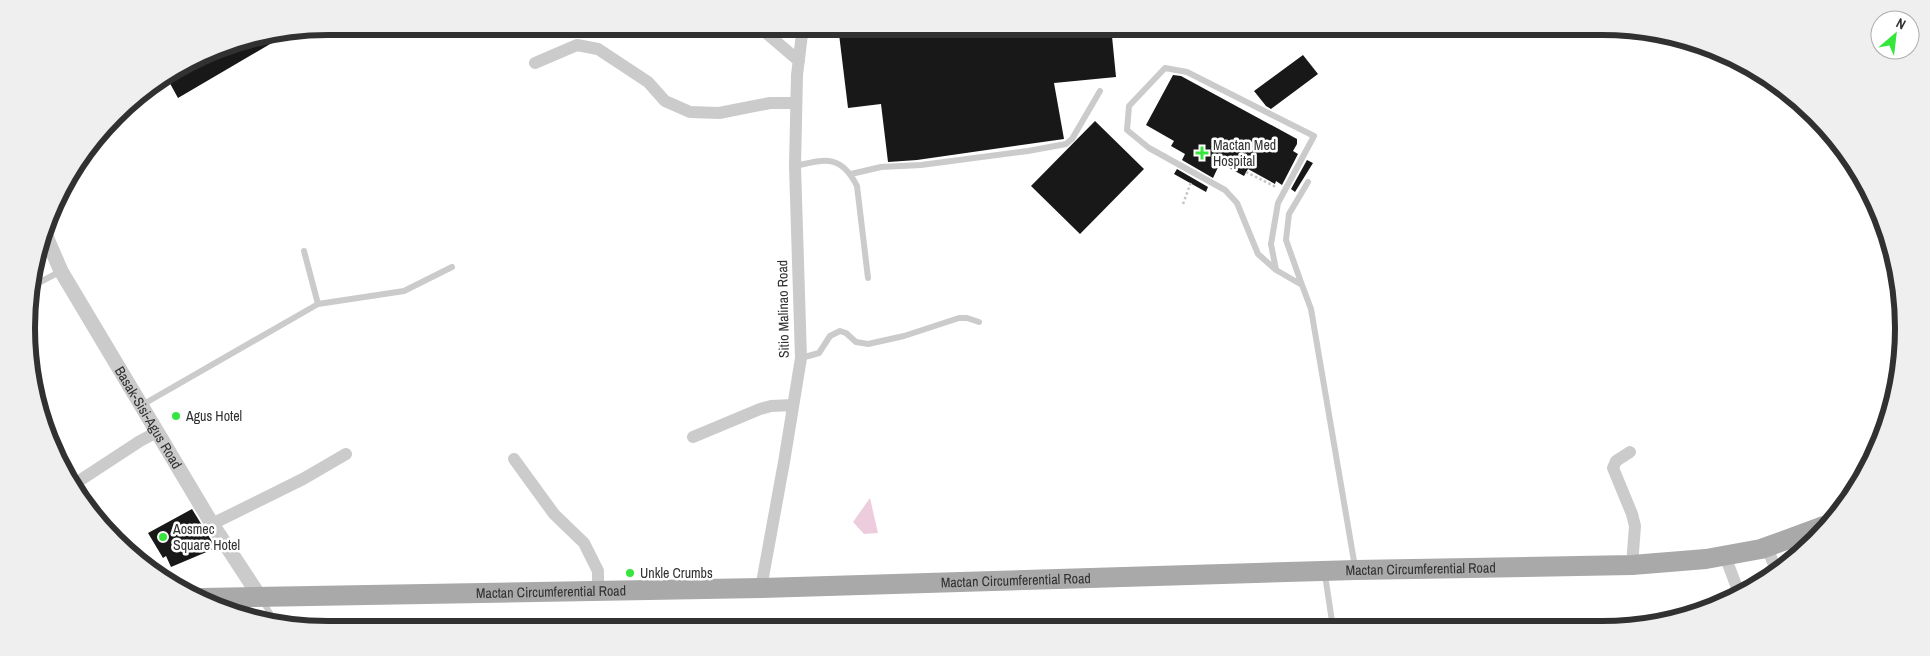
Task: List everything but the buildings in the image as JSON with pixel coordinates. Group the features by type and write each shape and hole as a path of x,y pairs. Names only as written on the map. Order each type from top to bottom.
{"main road":[{"name":"Mactan Circumferential Road","path":"213,598 761,588 1356,570 1632,564 1725,556 1767,547 1814,530"}],"street":[{"path":"769,35 799,61"},
{"name":"Sitio Malinao Road","path":"761,588 784,462 800,358 795,166 796,103 802,35"},
{"path":"535,63 577,45 598,49 648,82 665,101 690,112 719,113 770,103 796,103"},
{"name":"Basak-Sisi-Agus Road","path":"48,242 61,271 212,524 260,596"},
{"path":"693,438 760,409 771,406 793,405"},
{"path":"82,480 140,441 158,432"},
{"path":"1630,452 1616,461 1613,468 1635,526 1632,564"},
{"path":"212,524 303,479 346,454"},
{"path":"514,459 554,514 584,543 598,571 598,591"},
{"path":"1767,547 1774,565"},
{"path":"1725,556 1738,588"}],"lane":[{"path":"1276,270 1271,244 1278,203 1314,136 1187,72 1165,68 1130,106 1127,130 1149,148 1225,190 1237,203 1258,254 1276,270 1302,285"},
{"path":"851,174 880,168 921,166 1028,152 1066,144 1072,139 1100,91"},
{"path":"795,166 822,160 833,160 851,174 857,186 868,278"},
{"path":"1308,182 1289,214 1286,240 1310,309 1356,570"},
{"path":"304,251 318,304"},
{"path":"142,406 318,304 404,291 452,267"},
{"path":"39,283 61,271"},
{"path":"800,358 818,353 830,336 840,331 856,342 868,344 904,336 959,318 968,318 979,322"},
{"path":"1325,571 1332,621"},
{"path":"260,596 271,615"}],"path":[{"path":"1246,172 1277,188"},
{"path":"1183,204 1190,184"}],"shaded area":[{"path":"870,498 878,533 864,534 853,522"}],"place":[{"name":"Mactan Med Hospital","path":"1202,153"},
{"name":"Agus Hotel","path":"176,416"},
{"name":"Aosmec Square Hotel","path":"163,537"},
{"name":"Unkle Crumbs","path":"630,573"}]}
